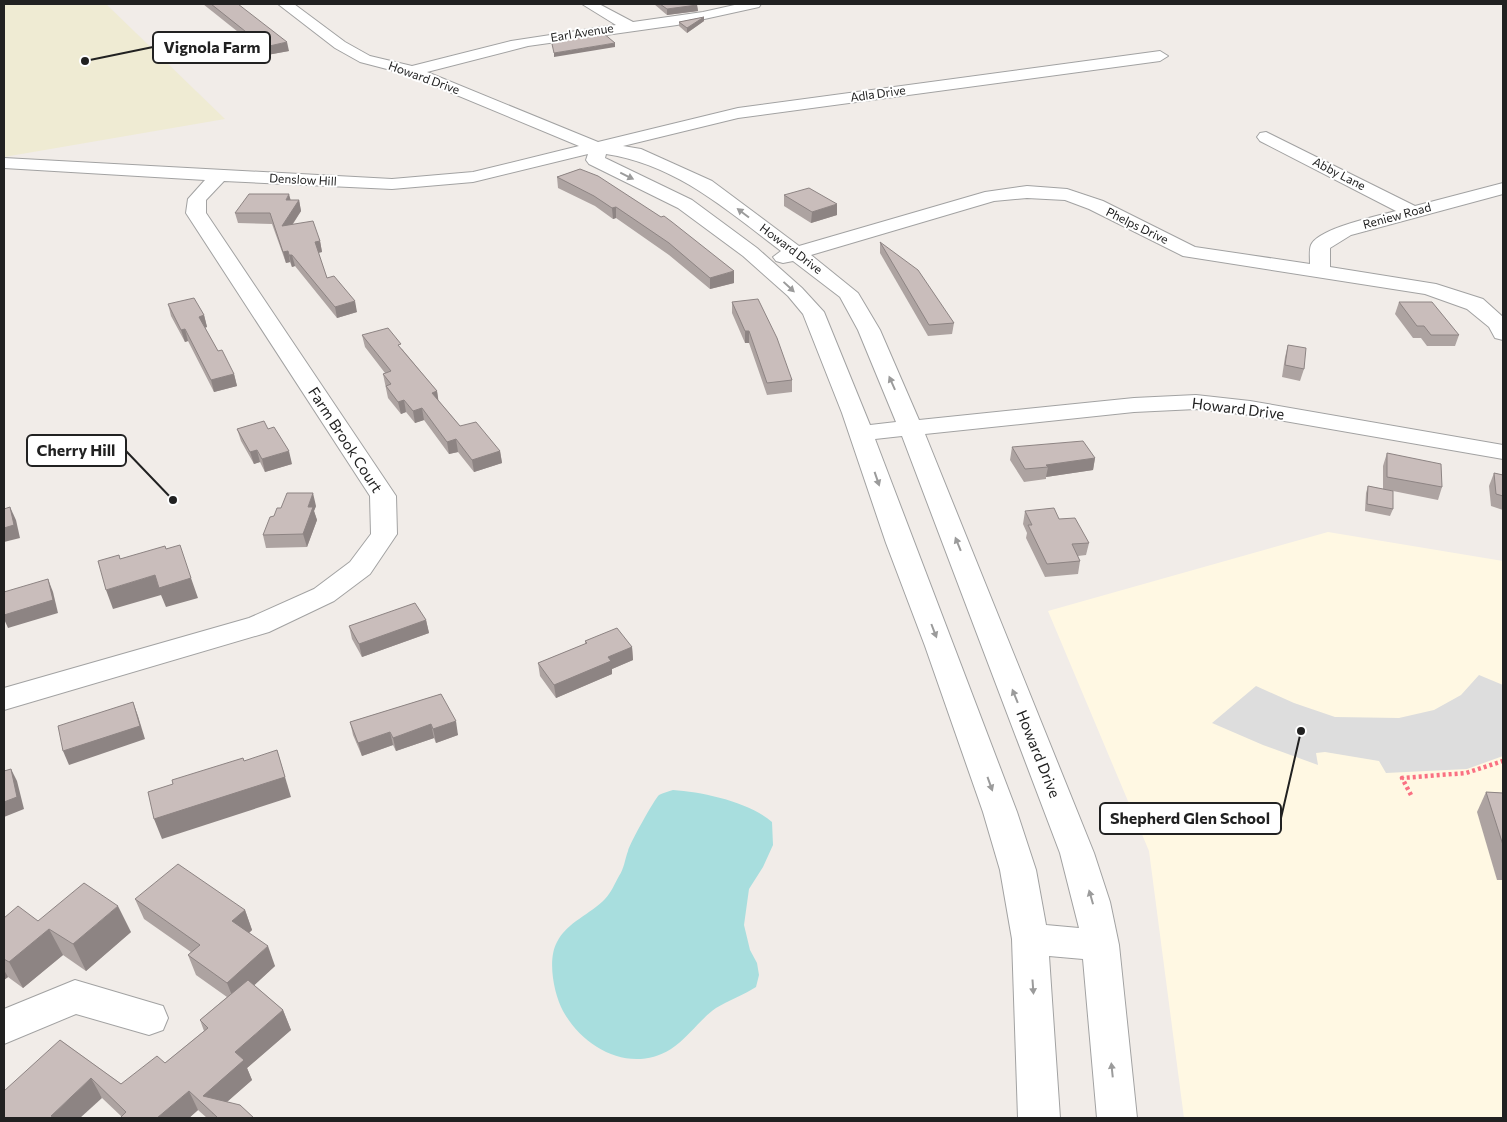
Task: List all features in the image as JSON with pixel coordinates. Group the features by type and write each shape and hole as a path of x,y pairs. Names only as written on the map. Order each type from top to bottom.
{"street":[{"name":"Howard Drive","path":"285,4 340,45 365,59 412,71 599,148 635,153 706,185 848,293 869,330 911,428 963,558 991,637 1077,853 1092,902 1101,945 1107,1024 1118,1118"},
{"path":"589,4 629,26"},
{"name":"Earl Avenue","path":"412,71 490,50 629,26 723,13 754,4"},
{"name":"Adla Drive","path":"599,148 738,113 1160,56"},
{"name":"Abby Lane","path":"1266,137 1411,211"},
{"name":"Howard Drive","path":"599,148 595,160 685,204 763,263 813,312 861,433 1000,812 1018,870 1030,939 1040,1118"},
{"name":"Denslow Hill","path":"4,163 392,184 473,177 599,148"},
{"name":"Farm Brook Court","path":"4,699 259,625 324,596 360,568 384,534 383,496 196,213 196,199 220,175"},
{"name":"Reniew Road","path":"1320,272 1320,246 1344,231 1411,211 1503,188"},
{"name":"Phelps Drive","path":"763,263 992,196 1027,192 1068,195 1096,205 1190,252 1429,288 1475,304 1499,324 1503,333"},
{"name":"Howard Drive","path":"861,433 1134,405 1196,402 1250,408 1503,452"},
{"path":"1030,939 1101,945"},
{"path":"4,1028 76,997 149,1018"},
{"path":"4,1047 42,1012"}],"path":[{"path":"1411,795 1402,778 1429,778 1468,772 1503,761"}],"shaded area":[{"path":"4,4 106,4 225,119 4,157"},
{"path":"1328,532 1503,561 1503,1118 1184,1118 1149,851 1048,611"},
{"path":"1479,675 1503,685 1503,756 1467,769 1386,773 1379,761 1325,752 1316,753 1318,765 1263,745 1212,723 1256,686 1294,703 1335,717 1399,718 1434,710 1461,695"}],"water":[{"path":"673,790 725,799 751,809 772,822 773,845 763,867 749,889 744,925 750,950 757,963 759,975 756,987 716,1008 671,1049 656,1056 640,1059 625,1058 610,1054 596,1046 572,1025 563,1011 557,996 552,958 561,935 609,894 622,870 633,840 652,805 659,795"}],"building":[{"path":"211,4 238,4 287,42 265,47"},
{"path":"660,4 696,4 697,5 667,9"},
{"path":"704,17 687,28 679,22"},
{"path":"603,33 615,43 554,53 552,44 569,37"},
{"path":"580,169 598,176 661,217 664,216 734,271 710,278 669,243 616,207 612,208 594,196 557,177"},
{"path":"809,188 837,204 812,212 784,195"},
{"path":"249,194 289,194 286,200 299,200 282,226 313,221 320,241 315,242 327,278 334,276 355,301 335,307 292,255 289,255 288,251 283,252 270,213 235,213"},
{"path":"880,242 918,270 954,323 929,325"},
{"path":"194,298 204,315 199,317 218,351 222,350 234,374 211,380 185,329 181,330 168,304"},
{"path":"758,299 777,338 792,380 767,383 749,331 745,331 732,302"},
{"path":"1399,302 1432,302 1459,335 1431,335 1424,326 1417,326"},
{"path":"388,328 401,344 398,345 437,391 432,393 460,426 476,422 500,451 472,460 456,439 447,442 422,408 413,411 404,400 398,402 386,386 391,384 383,374 391,371 362,335"},
{"path":"1288,345 1306,348 1304,369 1285,365"},
{"path":"264,421 268,429 274,427 289,451 262,459 257,450 250,452 237,429"},
{"path":"1083,441 1095,458 1046,465 1048,467 1025,469 1012,447"},
{"path":"1387,453 1441,464 1442,487 1387,477"},
{"path":"1494,473 1503,475 1503,496 1496,494"},
{"path":"1368,486 1393,491 1393,509 1367,504"},
{"path":"287,493 313,493 308,507 313,507 303,534 263,535 270,517 274,516 277,508 281,508"},
{"path":"10,507 14,525 4,528 4,509"},
{"path":"1054,508 1059,519 1075,518 1089,543 1072,544 1080,561 1047,564 1028,525 1032,525 1025,511"},
{"path":"180,545 191,578 159,588 155,575 106,590 98,561 119,555 120,559 165,546 166,549"},
{"path":"48,579 53,600 4,615 4,592"},
{"path":"415,603 426,620 359,644 349,626"},
{"path":"617,628 632,647 608,657 611,661 554,685 538,663 587,643 585,641"},
{"path":"441,694 456,721 433,729 431,724 393,738 390,732 358,743 350,722"},
{"path":"133,702 140,726 63,751 58,726"},
{"path":"277,750 285,777 154,819 148,792 173,784 172,780 243,758 244,761"},
{"path":"11,769 17,797 4,802 4,771"},
{"path":"1486,792 1503,793 1503,845"},
{"path":"178,864 245,910 232,921 268,946 227,983 188,955 200,945 135,899"},
{"path":"84,883 118,906 73,944 49,929 9,962 4,959 4,918 18,906 38,921"},
{"path":"248,980 283,1010 235,1052 244,1060 203,1096 240,1105 254,1118 216,1118 189,1091 157,1118 122,1118 126,1112 91,1078 51,1116 54,1118 4,1118 4,1091 60,1040 121,1084 157,1056 165,1063 208,1028 200,1020"}],"place":[{"name":"Vignola Farm","path":"85,61"},
{"name":"Cherry Hill","path":"173,500"},
{"name":"Shepherd Glen School","path":"1301,731"}]}
